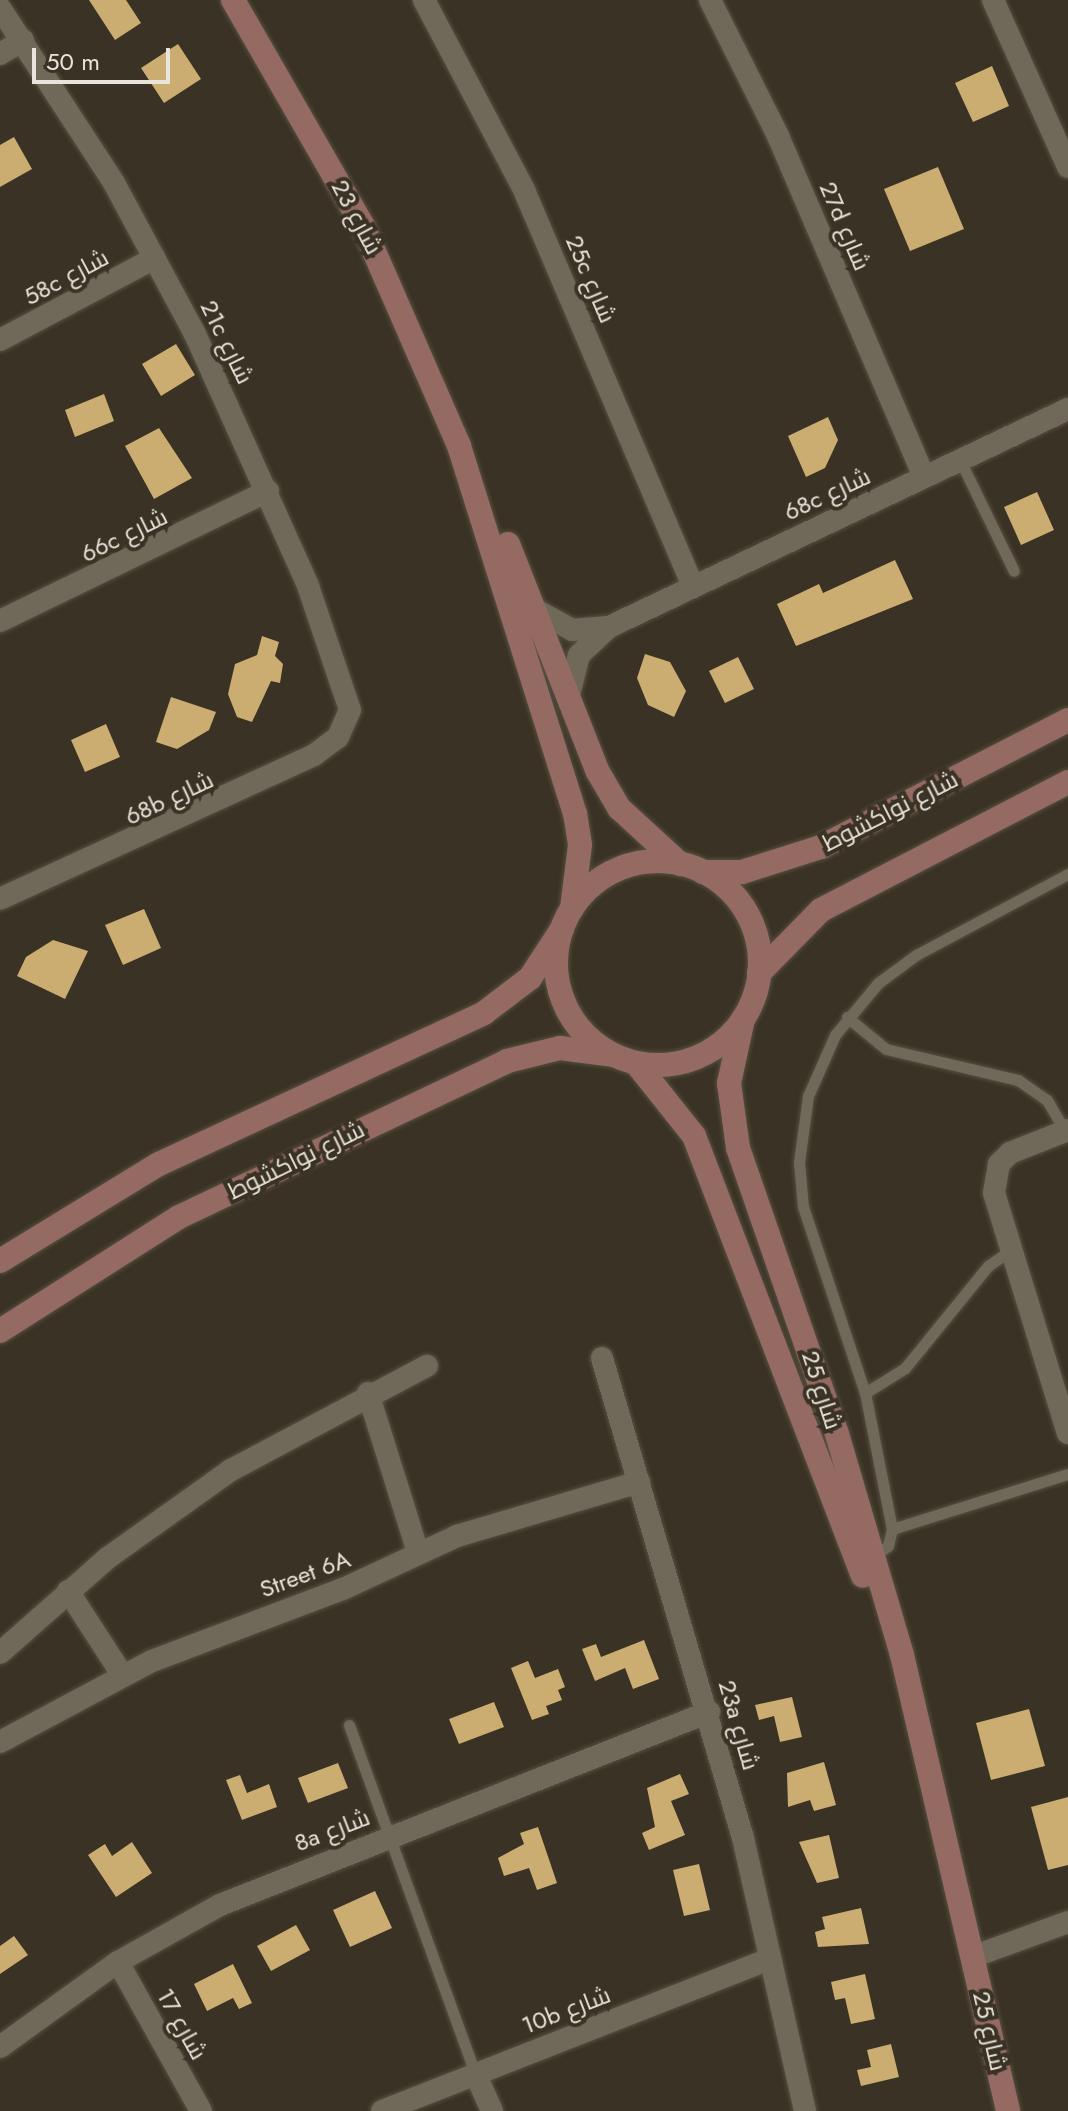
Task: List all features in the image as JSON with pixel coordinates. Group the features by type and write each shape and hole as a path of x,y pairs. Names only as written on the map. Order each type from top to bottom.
{"street":[{"name":"شارع 23","path":"233,0 363,226 459,446 538,611 569,695 619,808 692,868"},
{"name":"25c شارع","path":"424,0 524,190 693,587"},
{"name":"27d شارع","path":"710,0 778,136 924,477"},
{"path":"993,0 1068,167"},
{"name":"21c شارع","path":"0,8 23,40 155,258 268,491 345,682 347,725"},
{"path":"0,54 23,40"},
{"name":"58c شارع","path":"0,340 155,258"},
{"name":"68c شارع","path":"569,695 579,655 609,627 1068,409"},
{"name":"شارع 23","path":"459,446 575,813 580,845 567,919"},
{"name":"66c شارع","path":"0,621 268,491"},
{"name":"68c شارع","path":"538,611 572,630 609,627"},
{"name":"شارع نواكشوط","path":"692,868 742,872 821,847 1068,720"},
{"name":"68b شارع","path":"0,899 195,816 327,747 347,725"},
{"path":"759,973 821,910 1068,782"},
{"path":"0,1261 159,1164 484,1013 530,978 567,919 608,874 643,863 692,868 740,904 759,949 759,973 743,1019 708,1053 673,1064 625,1059 593,1041 564,1002 557,966 567,919"},
{"name":"شارع 25","path":"743,1019 729,1083 738,1148 873,1556 1008,2111"},
{"name":"شارع نواكشوط","path":"0,1331 179,1217 507,1061 560,1048 625,1059"},
{"name":"شارع 25","path":"625,1059 694,1136 850,1537 926,1764"},
{"path":"1067,1130 1023,1144 999,1164 994,1193 1068,1433"},
{"name":"23a شارع","path":"602,1358 709,1712 805,2111"},
{"path":"0,1653 68,1591 231,1470 368,1393 427,1366"},
{"path":"368,1393 418,1553"},
{"name":"Street 6A","path":"0,1742 123,1676 418,1553 639,1482"},
{"path":"68,1591 123,1676"},
{"name":"8a شارع","path":"0,2047 118,1962 220,1905 388,1836 709,1712"},
{"path":"971,1951 1061,1924"},
{"name":"10b شارع","path":"382,2111 770,1959"},
{"name":"شارع 17","path":"118,1962 201,2111"},
{"path":"475,2073 492,2111"}],"lane":[{"path":"960,460 1014,571"},
{"path":"873,1556 888,1546 892,1529 865,1393 808,1229 800,1185 808,1096 847,1017 916,955 1068,874"},
{"path":"847,1017 886,1049 1018,1080 1047,1100 1067,1130"},
{"path":"865,1393 905,1368 988,1266 1011,1250"},
{"path":"892,1529 1068,1474"},
{"path":"349,1725 475,2073"}],"building":[{"path":"89,0 126,0 141,23 115,40"},
{"path":"178,44 201,79 164,103 141,68"},
{"path":"992,66 1009,106 973,122 955,83"},
{"path":"14,137 32,169 0,187 0,145"},
{"path":"938,167 964,229 910,251 884,189"},
{"path":"176,344 195,375 161,396 142,364"},
{"path":"104,394 114,421 75,437 65,410"},
{"path":"828,417 838,440 825,468 806,477 788,436"},
{"path":"159,428 192,478 154,499 125,446"},
{"path":"1037,492 1054,530 1021,545 1004,507"},
{"path":"895,560 913,599 796,646 777,604 819,584 823,593"},
{"path":"262,636 279,642 275,656 283,664 280,683 271,681 252,722 237,717 228,694 235,664 257,655"},
{"path":"645,654 670,662 686,691 674,717 648,705 637,678"},
{"path":"738,657 754,689 725,703 709,671"},
{"path":"171,697 216,712 209,730 177,749 156,742"},
{"path":"106,724 120,757 85,772 71,740"},
{"path":"144,909 161,948 123,965 105,925"},
{"path":"53,940 88,951 65,999 17,976 26,957"},
{"path":"644,1640 659,1679 633,1689 625,1668 595,1681 582,1649 596,1644 601,1657"},
{"path":"528,1661 535,1678 558,1669 565,1687 558,1690 562,1700 546,1706 549,1714 532,1720 511,1668"},
{"path":"792,1697 802,1737 780,1742 774,1716 759,1720 755,1705"},
{"path":"494,1702 504,1727 459,1744 449,1719"},
{"path":"1029,1709 1045,1766 991,1780 976,1723"},
{"path":"824,1762 836,1805 814,1811 810,1800 788,1807 787,1773"},
{"path":"338,1763 348,1788 308,1803 298,1778"},
{"path":"680,1774 689,1794 671,1801 685,1835 649,1850 642,1833 655,1827 647,1788"},
{"path":"240,1775 247,1793 269,1784 277,1807 242,1820 226,1780"},
{"path":"1068,1797 1068,1865 1048,1870 1031,1807"},
{"path":"538,1827 557,1883 537,1890 529,1868 504,1876 498,1858 524,1844 520,1833"},
{"path":"829,1835 839,1878 817,1883 799,1842"},
{"path":"132,1842 152,1873 116,1897 88,1855 105,1844 112,1856"},
{"path":"699,1864 710,1910 684,1916 673,1870"},
{"path":"375,1891 392,1928 350,1947 333,1910"},
{"path":"861,1908 869,1944 818,1947 815,1932 825,1929 822,1917"},
{"path":"296,1925 310,1950 271,1971 257,1946"},
{"path":"14,1936 28,1955 0,1974 0,1946"},
{"path":"233,1964 252,2003 239,2009 233,1998 207,2011 194,1984"},
{"path":"865,1974 875,2019 851,2024 845,1998 835,2000 831,1982"},
{"path":"891,2044 899,2077 861,2086 857,2070 871,2067 867,2050"}]}
